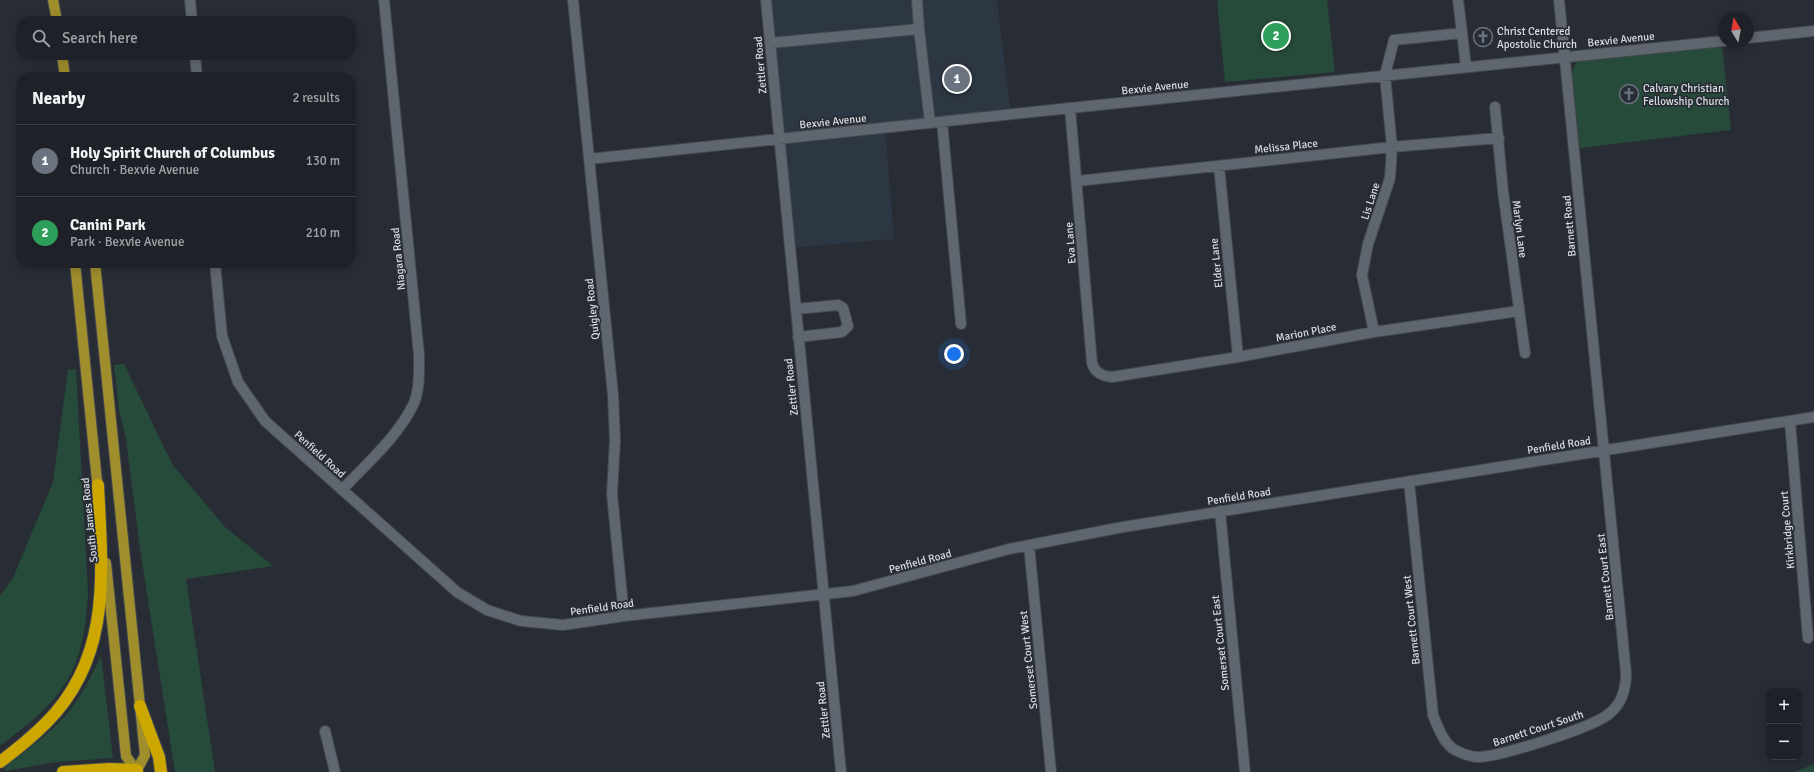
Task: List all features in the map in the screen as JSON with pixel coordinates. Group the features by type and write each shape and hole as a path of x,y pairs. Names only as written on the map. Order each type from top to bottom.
{"highway":[{"path":"0,762 47,722 69,694 84,669 93,644 100,610 102,565 98,485"},
{"path":"140,706 159,757 161,772"},
{"path":"63,772 102,770 137,771"}],"main road":[{"path":"53,0 56,16"},
{"path":"63,60 64,72"},
{"name":"South James Road","path":"76,268 126,756 137,771"},
{"path":"96,268 145,755 137,771"}],"street":[{"path":"190,0 192,16"},
{"name":"Niagara Road","path":"342,490 397,432 414,402 419,379 419,347 384,0"},
{"name":"Quigley Road","path":"573,0 613,395 616,440 612,494 624,616"},
{"name":"Zettler Road","path":"766,0 841,772"},
{"path":"917,0 930,123"},
{"path":"1458,0 1466,67"},
{"name":"Barnett Road","path":"1559,0 1604,451"},
{"path":"770,43 919,29"},
{"path":"1754,37 1814,31"},
{"name":"Lis Lane","path":"1374,332 1362,274 1368,244 1390,178 1392,147 1385,75 1394,40 1462,32"},
{"name":"Bexvie Avenue","path":"589,159 1385,75 1718,42"},
{"path":"195,60 197,72"},
{"name":"Marlyn Lane","path":"1495,107 1503,191 1525,353"},
{"name":"Eva Lane","path":"1070,108 1092,363 1099,374"},
{"path":"942,122 961,324"},
{"name":"Melissa Place","path":"1077,181 1392,147 1499,138"},
{"name":"Elder Lane","path":"1219,166 1238,357"},
{"name":"Penfield Road","path":"215,268 222,336 238,382 265,421 458,592 488,610 521,621 563,625 624,616 853,591 1029,545 1220,511 1814,417"},
{"path":"796,309 838,305 843,308 848,326 842,332 798,337"},
{"name":"Marion Place","path":"1099,374 1112,377 1238,357 1374,332 1519,311"},
{"name":"Kirkbridge Court","path":"1790,420 1808,638"},
{"name":"Barnett Court East","path":"1604,451 1626,673 1626,687 1620,700"},
{"name":"Barnett Court West","path":"1409,481 1433,715 1440,734 1454,750"},
{"name":"Somerset Court East","path":"1220,511 1245,772"},
{"name":"Somerset Court West","path":"1029,545 1051,772"},
{"name":"Barnett Court South","path":"1454,750 1477,758 1501,755 1596,722 1610,713 1620,700"},
{"path":"325,731 335,772"}],"shaded area":[{"path":"765,0 997,0 1011,114 885,128 894,239 789,248"}],"green space":[{"path":"1217,0 1327,0 1335,72 1225,82"},
{"path":"1718,46 1718,48 1722,48 1731,130 1580,148 1572,73 1576,63 1583,59"},
{"path":"124,364 172,464 225,527 273,566 186,579 215,772 175,772 140,549 126,439 119,410 114,365"},
{"path":"76,369 88,593 86,621 75,665 66,682 40,714 0,746 0,596 13,578 53,482 68,370"},
{"path":"101,656 113,758 57,762 6,771 4,768 54,728 71,709"},
{"path":"1814,764 1814,772 1795,772"}],"place":[{"name":"Canini Park","path":"1276,36"},
{"name":"Christ Centered Apostolic Church","path":"1483,37"},
{"name":"Holy Spirit Church of Columbus","path":"957,79"},
{"name":"Calvary Christian Fellowship Church","path":"1629,94"}]}
